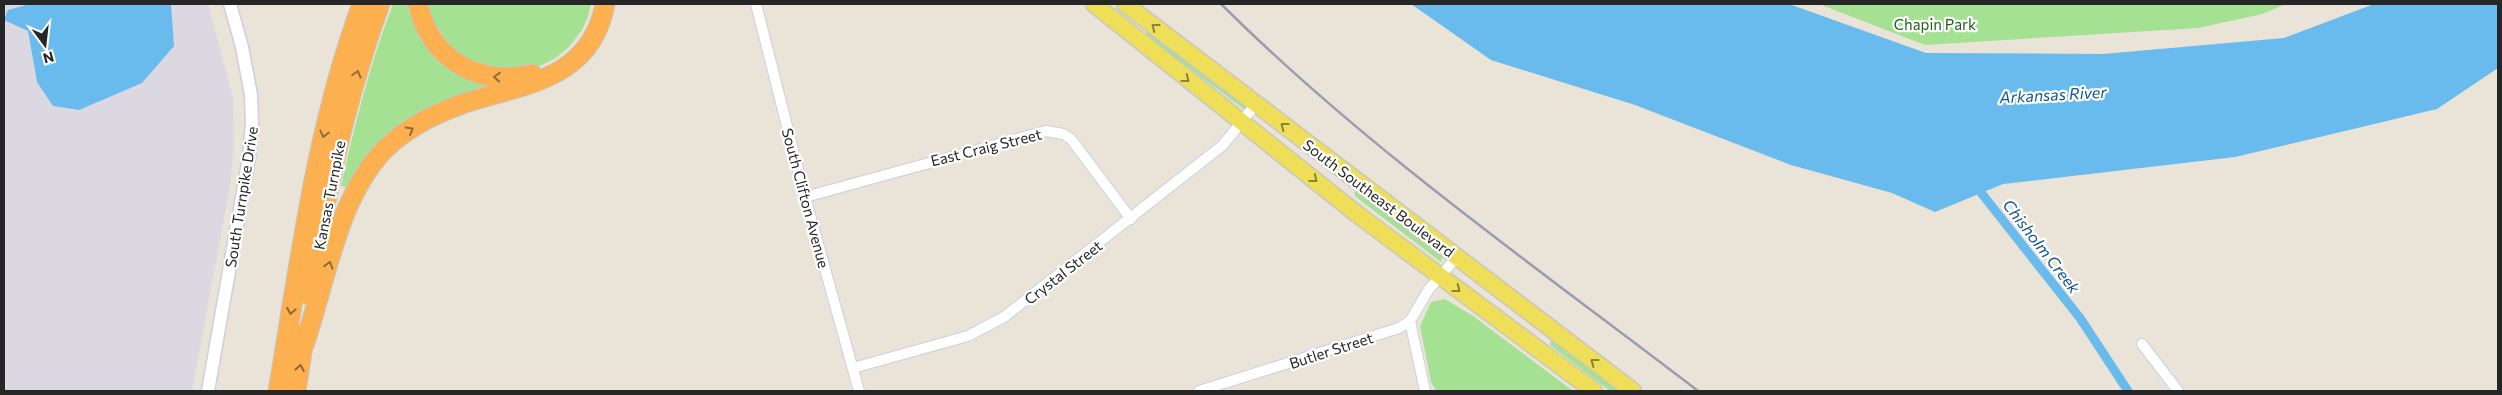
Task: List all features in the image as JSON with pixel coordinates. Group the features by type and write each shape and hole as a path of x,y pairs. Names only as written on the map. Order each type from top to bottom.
{"highway":[{"path":"332,98 337,60 355,4"},
{"name":"Kansas Turnpike","path":"278,391 313,182 346,46 362,4"},
{"name":"Kansas Turnpike","path":"296,391 314,272 338,147 364,49 380,4"},
{"path":"418,4 429,33 439,48 453,61 481,75 498,78 536,73 569,54 591,24 596,4"},
{"path":"304,345 317,308 340,225 358,184 369,167 402,134 440,114 461,105 530,86 558,72 587,46 599,22 605,4"}],"main road":[{"name":"South Southeast Boulevard","path":"1094,4 1242,123 1440,276 1594,391"},
{"name":"South Southeast Boulevard","path":"1125,4 1633,391"}],"street":[{"name":"South Turnpike Drive","path":"208,391 248,166 252,123 250,83 230,4"},
{"name":"South Clifton Avenue","path":"756,4 805,197 859,391"},
{"name":"Crystal Street","path":"852,368 983,330 1028,300 1223,145 1256,104"},
{"name":"East Craig Street","path":"805,197 1046,131 1063,134 1071,139 1130,219"},
{"path":"1425,391 1410,320 1419,303 1457,257"},
{"name":"Butler Street","path":"1198,391 1399,328 1410,320"},
{"path":"2142,344 2178,391"}],"shaded area":[{"path":"4,4 208,4 233,98 234,146 230,186 192,391 4,391"}],"green space":[{"path":"393,4 412,4 414,16 490,85 490,91 454,103 350,188 341,186 364,94"},
{"path":"424,4 591,4 582,30 568,48 554,59 538,67 478,70 446,47"},
{"name":"Chapin Park","path":"1819,4 2286,4 2262,14 2198,28 1925,45"},
{"path":"1148,31 1237,95 1248,108 1245,110 1148,37 1146,33"},
{"path":"1357,191 1442,255 1441,262 1356,197 1354,193"},
{"path":"1445,299 1473,316 1573,391 1436,391 1431,382 1420,326 1431,302"},
{"path":"1551,340 1622,391 1610,391 1550,345"}],"water":[{"path":"30,4 171,4 174,46 142,83 79,110 53,106 37,82 28,31 4,20 8,10"},
{"name":"Arkansas River","path":"1411,4 1789,4 1926,53 2103,54 2284,38 2374,4 2498,4 2498,68 2437,109 2235,157 2003,184 1935,212 1892,193 1791,165 1635,105 1491,60"}],"waterway":[{"name":"Chisholm Creek","path":"1975,185 2080,318 2128,391"}],"railway":[{"path":"1221,4 1276,57 1393,157 1514,252 1698,391"}]}
